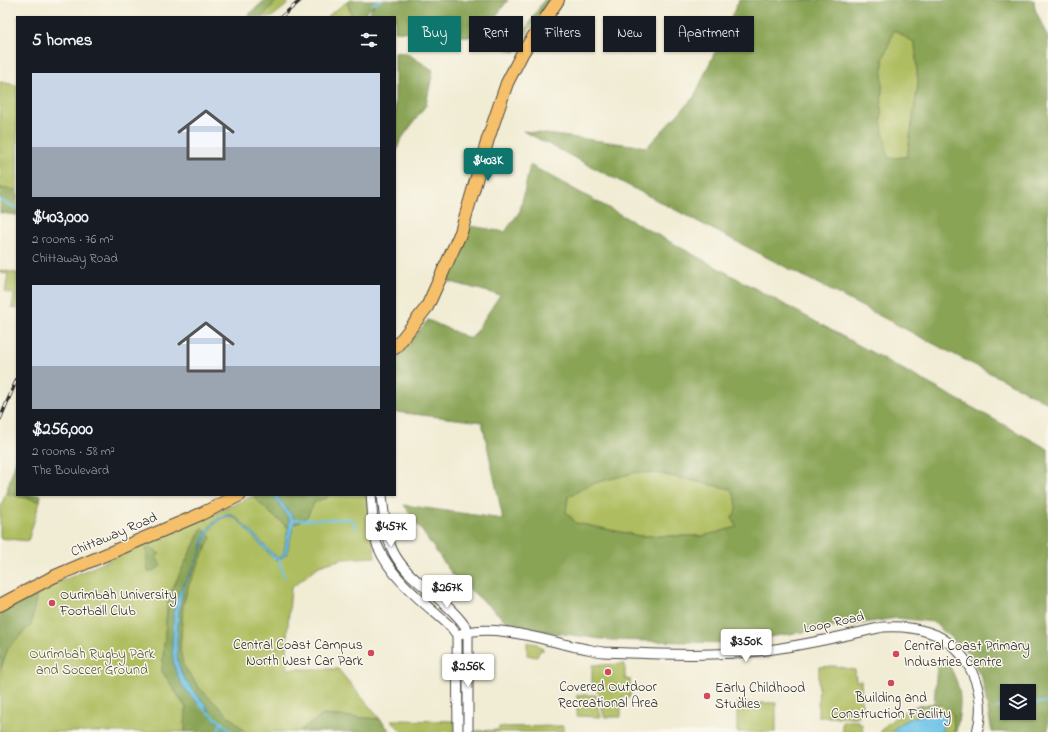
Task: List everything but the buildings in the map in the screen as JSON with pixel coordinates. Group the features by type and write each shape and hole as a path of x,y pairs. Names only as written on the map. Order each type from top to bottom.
{"main road":[{"path":"396,347 427,306 461,232 490,133 507,83 523,52 558,0"},
{"name":"Chittaway Road","path":"0,605 53,577 194,517 238,496"}],"street":[{"path":"371,496 378,547 387,562 405,584 451,627 457,635 458,732"},
{"path":"382,496 387,533 393,552 412,576 460,619 468,631 468,732"},
{"name":"Loop Road","path":"457,635 468,631 524,634 600,652 681,654 735,653 767,650 883,627 902,626 929,632 950,644 960,652 976,681 982,708 977,732"}],"green space":[{"path":"265,0 277,0 263,16 247,16"},
{"path":"277,0 287,0 288,4 273,16 263,16"},
{"path":"350,0 508,0 496,16 469,16 469,36 461,36 461,16 408,16 408,32 396,31 396,16 368,16 375,4 365,13 365,16 352,16 347,2"},
{"path":"544,0 549,0 539,16 534,16"},
{"path":"739,0 1034,0 1035,9 1048,38 1048,403 523,131 647,147 694,97 715,52 754,52 754,16 732,16","holes":["894,30 915,43 918,85 907,157 888,158 881,120 883,60"]},
{"path":"347,2 352,16 328,16"},
{"path":"531,20 531,28 523,40 523,33"},
{"path":"894,29 915,43 918,85 907,157 887,158 881,120 883,60"},
{"path":"396,52 406,53 433,70 426,105 400,141 396,152"},
{"path":"0,82 16,85 16,191 0,188"},
{"path":"530,165 1048,449 1048,732 992,732 982,678 968,653 933,622 897,618 728,643 609,640 513,627 452,574 404,505 503,519 482,422 396,412 396,359 428,320 471,339 500,295 447,281 471,226 505,232 520,211","holes":["637,472 662,474 731,489 735,497 736,504 736,510 732,518 737,527 703,536 640,536 576,523 566,512 568,497 591,484"]},
{"path":"0,188 16,191 16,215 0,213"},
{"path":"0,270 16,273 16,309 12,308 14,294 5,292 8,274 0,273"},
{"path":"16,460 16,495 6,493"},
{"path":"637,472 662,474 731,489 738,501 738,527 703,536 640,536 576,523 566,512 568,497 591,484"},
{"path":"6,493 40,501 28,541 0,538 0,509"},
{"path":"19,496 41,496 40,501"},
{"name":"Ourimbah Rugby Park and Soccer Ground","path":"253,496 271,514 288,527 304,517 315,501 327,498 328,496 368,496 375,557 342,559 319,566 291,588 287,636 288,669 338,669 380,719 323,715 298,732 246,732 200,689 183,665 180,650 183,604 189,584 211,537 202,528 168,598 162,671 186,708 185,732 0,732 0,671 8,648 31,625 37,592"},
{"path":"253,496 274,496 290,520 289,526 288,527 271,514"},
{"path":"277,496 328,496 327,498 315,501 307,517 293,525 294,518"},
{"path":"202,528 206,532 202,547 205,536 208,534 211,537 189,584 183,604 180,650 183,665 200,689 246,732 185,732 186,707 162,671 168,598"},
{"path":"150,547 160,554 156,557 161,566 148,572 146,549"},
{"path":"37,592 31,625 8,648 0,671 0,613"},
{"path":"527,642 537,644 544,650 541,650 536,657 527,655"},
{"path":"946,659 955,678 960,694 960,710 956,732 954,732 953,714 941,704 913,707 934,703 937,665"},
{"path":"625,664 625,679 630,679 630,697 621,698 621,717 604,717 599,693 592,684 592,665"},
{"path":"835,666 855,670 856,681 861,681 862,713 859,714 859,717 818,717 819,667"},
{"path":"577,695 596,695 601,717 577,716"},
{"path":"737,703 776,703 776,732 737,732"},
{"path":"941,704 953,714 954,732 941,732 947,718 938,711 906,720 892,732 879,732 894,718 907,710 921,706"},
{"path":"323,715 380,719 391,732 298,732"},
{"path":"391,720 454,721 455,732 402,732"},
{"path":"842,721 859,721 859,724 862,724 863,732 842,732"},
{"path":"563,726 563,732 475,732 498,730 499,727"}],"water":[{"path":"274,496 277,496 295,520 286,555 275,560 237,519 231,516 218,521 213,525 196,564 184,586 179,612 177,635 178,662 185,680 206,705 212,715 233,732 229,732 211,716 208,709 201,706 191,696 180,682 174,666 172,650 174,608 179,592 200,553 203,540 208,529 215,521 223,516 232,515 235,517 246,527 274,555 279,558 283,555 290,520"},
{"path":"938,711 947,718 941,732 892,732 906,720"}],"waterway":[{"path":"373,4 381,0"},
{"path":"0,200 16,208"},
{"path":"293,520 350,519 354,521 355,529"},
{"path":"279,559 284,578"},
{"path":"197,699 203,708 233,732"},
{"path":"1036,703 1048,702"},
{"path":"217,732 221,723"}],"railway":[{"path":"282,16 301,0"},
{"path":"0,419 16,381"}],"place":[{"name":"Ourimbah University Football Club","path":"52,603"},
{"name":"Central Coast Campus North West Car Park","path":"371,653"},
{"name":"Central Coast Primary Industries Centre","path":"896,654"},
{"name":"Covered Outdoor Recreational Area","path":"608,672"},
{"name":"Building and Construction Facility","path":"891,683"},
{"name":"Early Childhood Studies","path":"707,696"}]}
